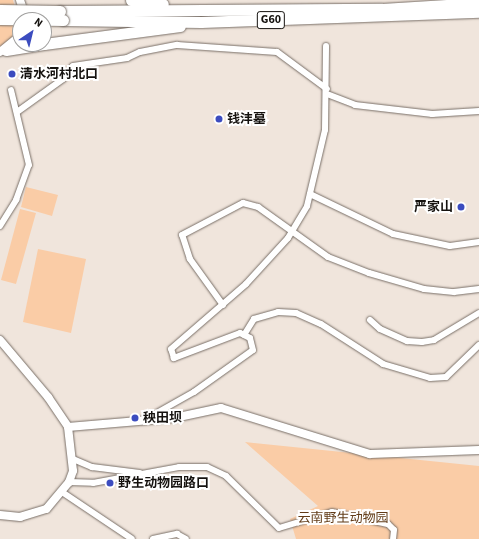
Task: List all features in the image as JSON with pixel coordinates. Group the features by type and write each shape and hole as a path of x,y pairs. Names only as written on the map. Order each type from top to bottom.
{"highway":[{"path":"131,0 225,10"},
{"name":"G60","path":"0,19 62,15 225,10 382,9 479,3"},
{"name":"G60","path":"0,10 62,15 201,22 479,12"},
{"path":"52,43 201,22"}],"street":[{"path":"20,0 23,12"},
{"path":"3,51 12,43"},
{"path":"17,112 63,79 73,66 127,58 177,45 277,52 327,92 370,107 432,114 479,111"},
{"path":"143,421 194,392 253,350 250,338 240,333 174,358 171,349 177,341 223,306 291,233 307,206 325,130 327,92 326,46"},
{"path":"0,226 16,200 29,164 11,90"},
{"path":"310,194 393,234 450,246 479,242"},
{"path":"223,306 190,259 182,235 243,203 258,207 291,233 328,257 369,273 424,289 454,292 479,289"},
{"path":"244,335 254,319 278,312 296,313 321,324 383,364 430,378 446,377 479,345"},
{"path":"370,320 380,329 407,341 422,342 434,340 479,313"},
{"path":"0,340 48,396 68,428 73,459 69,482 62,492 37,514 20,517 0,515"},
{"path":"68,428 143,421 221,408 370,454 479,450"},
{"path":"73,459 124,473 146,473"},
{"path":"69,482 93,483 146,473 207,467 226,476 279,528 315,514 332,512 388,524 394,530 393,539"},
{"path":"62,492 132,539"},
{"path":"153,539 177,534 186,539"}],"green space":[{"path":"0,0 13,0 16,12 12,12 12,38 0,47"},
{"path":"26,187 58,195 52,216 21,207"},
{"path":"20,209 36,213 16,284 1,280"},
{"path":"38,249 86,259 71,333 23,322"},
{"name":"云南野生动物园","path":"245,442 479,466 479,539 296,539 290,519 318,506"}],"place":[{"name":"清水河村北口","path":"12,74"},
{"name":"钱沣墓","path":"219,119"},
{"name":"严家山","path":"461,207"},
{"name":"秧田坝","path":"135,418"},
{"name":"野生动物园路口","path":"110,483"}]}
